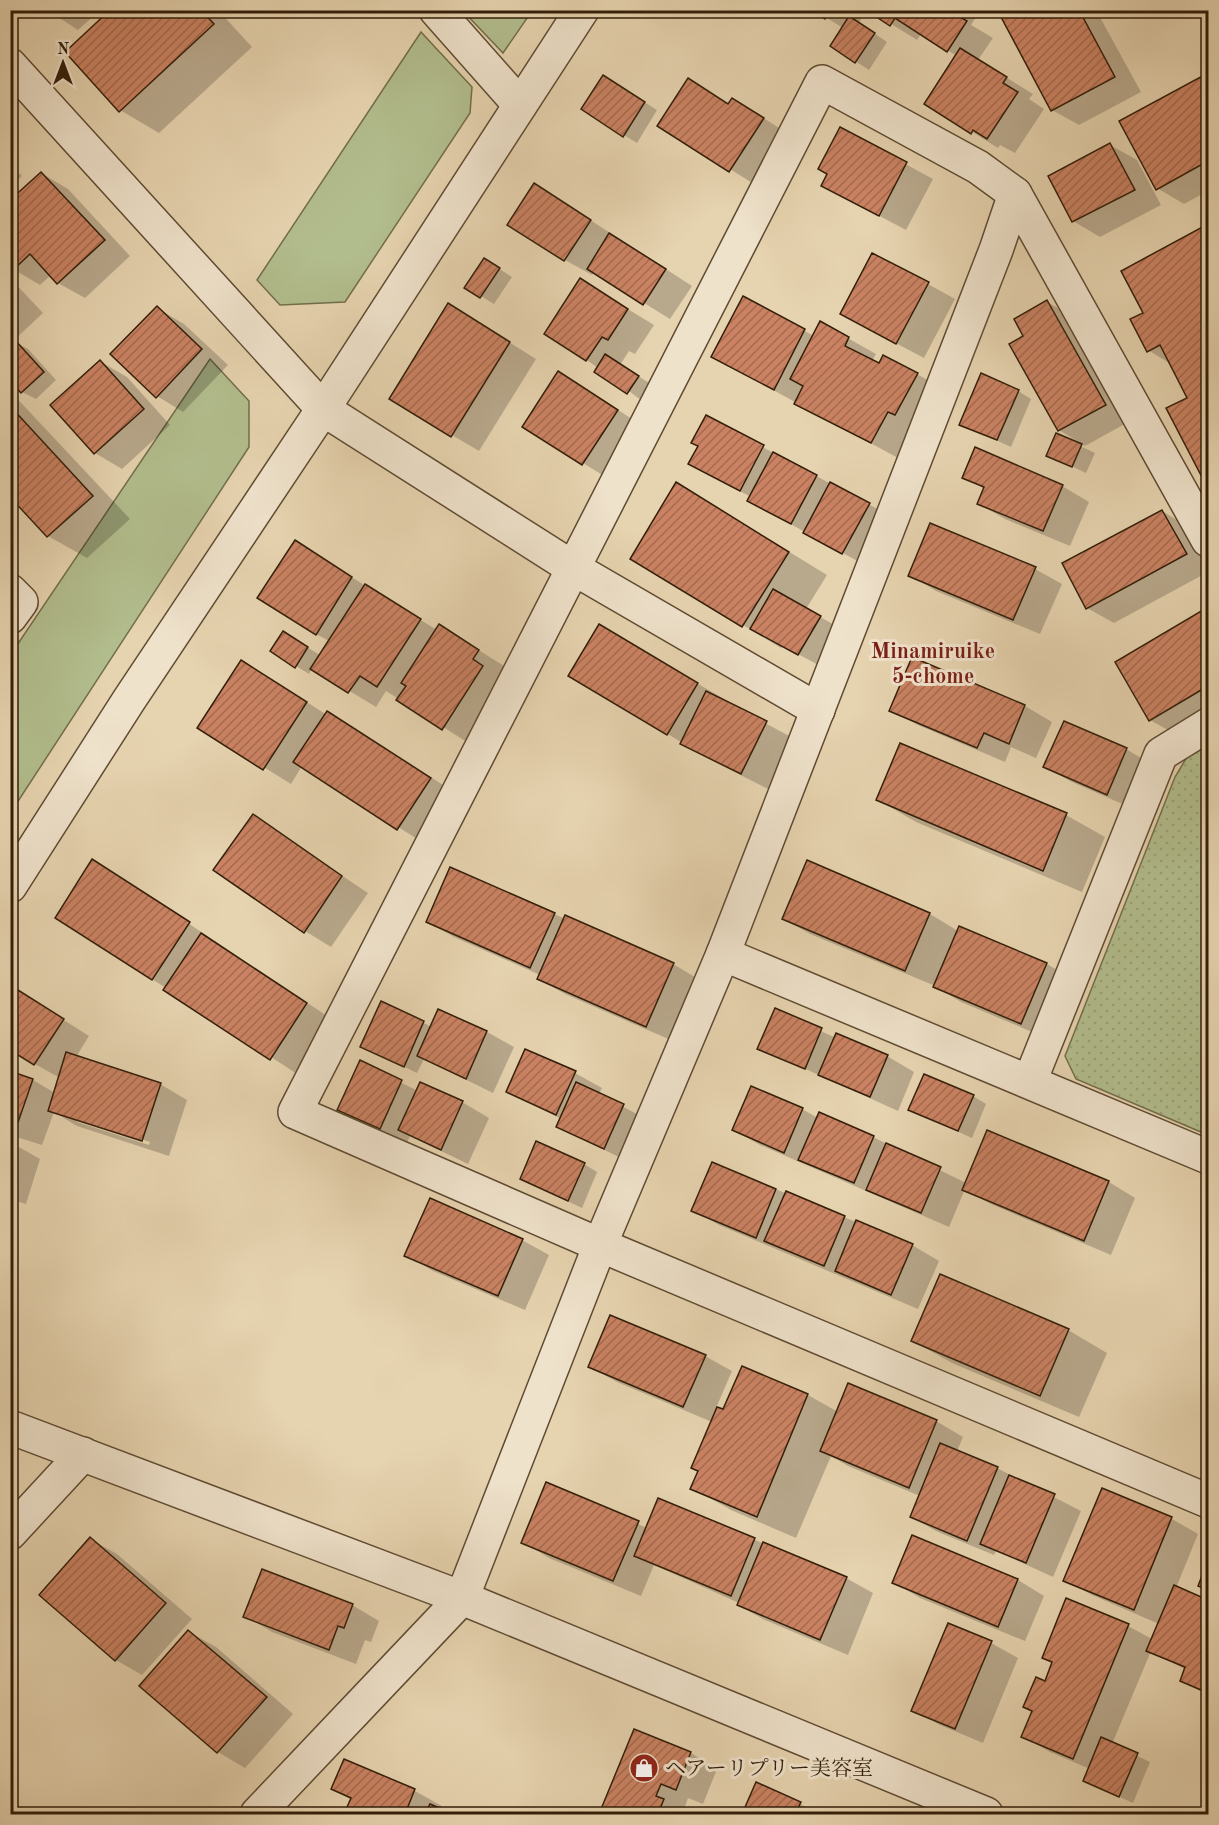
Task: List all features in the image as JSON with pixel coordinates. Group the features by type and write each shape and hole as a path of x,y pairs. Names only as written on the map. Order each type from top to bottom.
{"street":[{"path":"436,10 520,105"},
{"path":"10,886 129,700 323,409 582,10"},
{"path":"10,65 323,409 573,568 818,710"},
{"path":"1209,540 1015,194 978,167 822,82 295,1112 600,1245 1209,1501"},
{"path":"257,1815 462,1598 600,1245 723,954 996,250 1015,194"},
{"path":"10,591 21,602 10,617"},
{"path":"1030,1081 1161,754 1209,726"},
{"path":"723,954 1209,1157"},
{"path":"10,1427 462,1598 986,1815"},
{"path":"10,1533 82,1454"}],"green space":[{"path":"463,11 532,11 503,53"},
{"path":"421,32 472,87 470,113 345,302 280,305 257,280"},
{"path":"210,359 249,401 249,447 11,812 11,654"},
{"path":"1208,741 1208,1135 1076,1079 1065,1056 1175,777 1190,752"}],"building":[{"path":"110,10 201,10 214,24 119,112 65,52"},
{"path":"811,10 830,10 825,19"},
{"path":"866,10 949,10 967,21 947,52 895,18 890,26"},
{"path":"1013,10 1079,10 1115,77 1051,111 1001,17"},
{"path":"849,16 875,33 855,63 830,46"},
{"path":"960,48 1007,77 1003,83 1018,92 987,139 973,130 971,134 924,104"},
{"path":"1208,73 1208,161 1156,190 1119,121"},
{"path":"603,75 645,102 623,137 581,109"},
{"path":"688,78 728,104 732,98 764,118 729,172 657,126"},
{"path":"840,127 907,162 879,216 821,186 827,174 818,169"},
{"path":"1110,143 1135,190 1072,222 1048,176"},
{"path":"41,172 105,240 57,284 30,254 12,271 10,269 10,200"},
{"path":"534,183 591,220 564,261 507,225"},
{"path":"1208,224 1208,479 1204,481 1166,408 1187,398 1160,345 1147,352 1130,319 1143,313 1121,271"},
{"path":"609,233 666,269 643,305 587,269"},
{"path":"872,253 929,282 896,344 840,314"},
{"path":"484,258 500,268 480,298 464,288"},
{"path":"580,278 628,309 608,340 602,337 586,361 544,334"},
{"path":"743,296 805,329 774,390 711,357"},
{"path":"1047,300 1106,405 1058,431 1009,344 1023,336 1014,319"},
{"path":"448,303 510,342 451,437 389,399"},
{"path":"157,306 202,349 156,398 110,354"},
{"path":"820,321 849,337 845,346 879,363 883,355 918,373 895,415 888,412 871,443 794,404 803,386 790,379"},
{"path":"15,340 44,372 21,393 10,381 10,344"},
{"path":"605,354 639,376 627,394 594,372"},
{"path":"100,360 144,409 94,454 50,405"},
{"path":"558,371 618,410 582,465 522,427"},
{"path":"981,373 1019,390 997,440 959,425"},
{"path":"10,406 93,496 47,537 10,497"},
{"path":"706,415 764,445 740,491 688,464 698,446 691,443"},
{"path":"1056,433 1082,444 1072,467 1046,456"},
{"path":"975,447 1063,485 1043,531 977,504 984,487 962,478"},
{"path":"773,452 817,475 791,524 747,501"},
{"path":"676,482 789,552 742,627 630,559"},
{"path":"830,482 870,503 842,554 803,533"},
{"path":"1162,510 1187,554 1086,609 1062,563"},
{"path":"930,523 1036,567 1013,620 908,576"},
{"path":"295,540 352,577 316,635 257,598"},
{"path":"365,584 421,619 377,687 360,676 348,693 310,669"},
{"path":"773,589 821,616 798,655 750,629"},
{"path":"1208,607 1208,686 1149,721 1115,662"},
{"path":"439,624 479,650 473,659 483,666 442,730 396,700 406,686 401,683"},
{"path":"599,624 698,683 667,735 568,676"},
{"path":"283,631 308,647 295,668 270,651"},
{"path":"912,657 1025,705 1009,744 984,733 977,748 889,711"},
{"path":"241,660 307,702 263,770 197,728"},
{"path":"706,691 767,721 741,774 680,744"},
{"path":"327,711 431,778 397,830 293,762"},
{"path":"1064,721 1127,748 1107,795 1043,767"},
{"path":"900,743 1067,813 1043,871 876,800"},
{"path":"253,814 342,876 304,933 213,870"},
{"path":"92,859 190,922 152,980 55,918"},
{"path":"807,860 930,913 905,971 782,919"},
{"path":"450,867 555,913 530,968 426,922"},
{"path":"565,915 674,963 646,1027 537,979"},
{"path":"959,926 1047,963 1021,1024 933,987"},
{"path":"201,933 307,1003 270,1060 163,990"},
{"path":"10,985 64,1019 34,1065 10,1050"},
{"path":"381,1001 424,1021 404,1067 360,1047"},
{"path":"775,1008 822,1028 805,1069 757,1049"},
{"path":"438,1009 487,1031 466,1079 417,1056"},
{"path":"836,1033 888,1055 870,1097 818,1075"},
{"path":"525,1049 576,1071 556,1115 506,1092"},
{"path":"66,1052 161,1083 142,1141 48,1111"},
{"path":"360,1060 402,1080 380,1129 337,1110"},
{"path":"10,1071 33,1079 15,1131 10,1130"},
{"path":"924,1074 974,1095 958,1131 908,1110"},
{"path":"420,1082 463,1101 441,1150 398,1130"},
{"path":"576,1082 624,1104 604,1149 556,1127"},
{"path":"751,1086 803,1108 784,1153 732,1130"},
{"path":"819,1112 874,1136 854,1183 798,1160"},
{"path":"987,1130 1109,1181 1084,1241 962,1190"},
{"path":"536,1141 585,1163 568,1201 520,1179"},
{"path":"886,1143 941,1167 921,1213 866,1190"},
{"path":"712,1162 776,1189 756,1238 691,1211"},
{"path":"786,1191 845,1216 824,1266 764,1241"},
{"path":"430,1198 523,1239 498,1296 404,1256"},
{"path":"856,1220 913,1244 891,1295 835,1271"},
{"path":"940,1274 1069,1329 1040,1396 911,1341"},
{"path":"610,1315 706,1355 683,1407 588,1367"},
{"path":"742,1366 808,1394 757,1517 690,1489 698,1471 691,1468 717,1407 723,1409"},
{"path":"848,1383 937,1420 909,1488 820,1451"},
{"path":"940,1443 998,1467 967,1541 910,1517"},
{"path":"1009,1475 1055,1494 1026,1563 980,1544"},
{"path":"546,1482 639,1521 613,1581 521,1543"},
{"path":"1102,1488 1172,1517 1134,1610 1063,1581"},
{"path":"658,1498 755,1538 731,1596 634,1556"},
{"path":"912,1535 1018,1579 998,1627 892,1583"},
{"path":"90,1537 166,1603 115,1661 39,1595"},
{"path":"763,1542 847,1577 820,1640 737,1605"},
{"path":"1208,1560 1208,1590 1198,1586"},
{"path":"262,1569 353,1604 344,1628 338,1626 329,1650 243,1617"},
{"path":"1174,1585 1208,1600 1208,1693 1180,1681 1185,1667 1146,1651"},
{"path":"1066,1598 1129,1624 1073,1759 1021,1737 1032,1711 1023,1707 1036,1677 1045,1681 1052,1662 1042,1658"},
{"path":"948,1623 992,1641 955,1729 911,1711"},
{"path":"188,1630 267,1697 217,1753 139,1686"},
{"path":"634,1729 691,1752 676,1790 661,1784 656,1796 664,1799 658,1814 599,1814"},
{"path":"1101,1737 1138,1753 1119,1797 1083,1781"},
{"path":"344,1759 415,1789 405,1814 344,1814 351,1798 331,1789"},
{"path":"756,1782 801,1802 795,1814 742,1814"},
{"path":"12,1801 26,1814 10,1814"},
{"path":"430,1804 454,1814 425,1814"}],"place":[{"name":"ヘアーリプリー美容室","path":"644,1768"}],"district":[{"name":"Minamiruike 5-chome","path":"933,662"}]}
